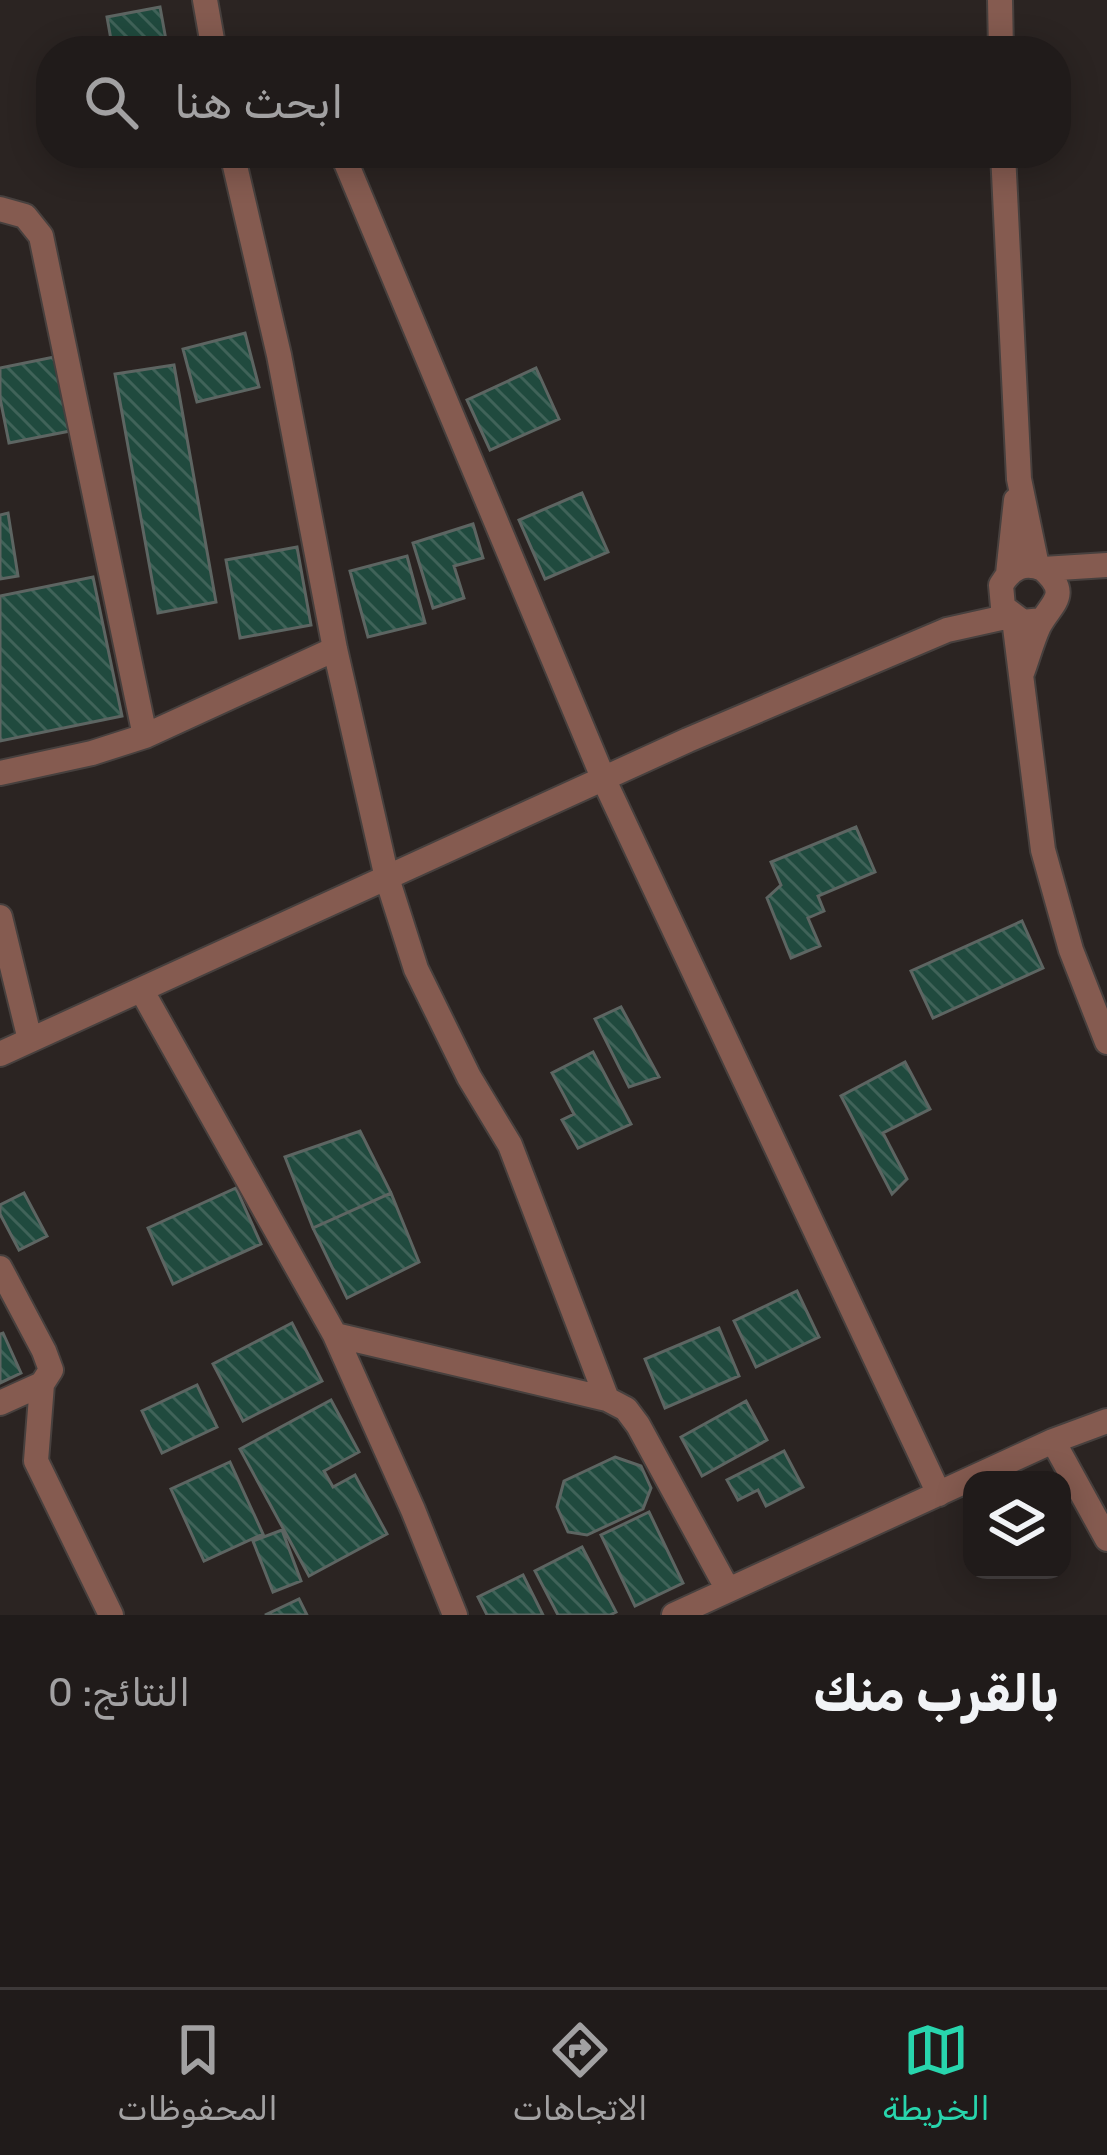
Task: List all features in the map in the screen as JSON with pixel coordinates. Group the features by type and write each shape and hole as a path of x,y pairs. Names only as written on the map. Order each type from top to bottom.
{"street":[{"path":"205,0 211,36"},
{"path":"1000,0 1000,36"},
{"path":"235,168 387,878 416,969 469,1077 510,1145 607,1399"},
{"path":"348,168 604,779 939,1493"},
{"path":"1004,168 1019,479 1040,567 1058,590 1021,675"},
{"path":"0,209 25,216 41,236 145,736"},
{"path":"1019,479 1000,596 1012,617 1042,850 1071,950 1107,1042"},
{"path":"947,630 1026,565 1107,566"},
{"path":"0,1054 604,779 947,630 1012,617 1033,623 1107,566"},
{"path":"0,773 145,736 335,649"},
{"path":"0,917 30,1040"},
{"path":"142,991 335,1335 455,1615"},
{"path":"0,1268 51,1370 42,1384 36,1461 111,1615"},
{"path":"335,1335 607,1399 626,1409 728,1590"},
{"path":"0,1403 42,1384"},
{"path":"678,1614 1107,1421"},
{"path":"1053,1442 1107,1539"}],"building":[{"path":"160,7 165,36 110,36 107,17"},
{"path":"245,333 259,387 197,402 183,349"},
{"path":"54,357 70,431 9,443 0,368"},
{"path":"174,365 216,602 158,613 115,374"},
{"path":"536,368 559,419 490,450 467,400"},
{"path":"582,493 608,552 545,579 519,520"},
{"path":"8,513 18,576 0,579 0,515"},
{"path":"473,524 483,558 454,566 464,598 433,608 413,543"},
{"path":"297,547 311,625 240,638 226,560"},
{"path":"407,556 425,623 368,637 350,571"},
{"path":"93,577 122,716 0,741 0,596"},
{"path":"856,827 875,872 818,896 824,911 808,918 820,946 791,958 767,898 781,885 771,862"},
{"path":"1022,921 1043,968 933,1018 911,971"},
{"path":"621,1007 659,1077 629,1087 595,1019"},
{"path":"593,1052 631,1124 578,1148 562,1120 574,1114 552,1073"},
{"path":"905,1062 930,1109 883,1133 907,1179 892,1194 841,1096"},
{"path":"360,1131 391,1193 313,1228 285,1157"},
{"path":"236,1188 261,1244 173,1284 148,1228"},
{"path":"24,1193 47,1236 19,1250 0,1205"},
{"path":"391,1193 419,1262 347,1298 313,1228"},
{"path":"797,1291 819,1337 756,1367 734,1321"},
{"path":"292,1323 322,1381 243,1421 213,1364"},
{"path":"719,1328 739,1376 665,1408 645,1359"},
{"path":"0,1334 21,1373 0,1383"},
{"path":"197,1385 217,1427 162,1453 142,1411"},
{"path":"331,1400 359,1452 324,1471 333,1487 355,1475 387,1534 309,1576 240,1449"},
{"path":"746,1401 767,1440 702,1476 681,1437"},
{"path":"784,1451 803,1487 766,1506 758,1490 738,1500 727,1480"},
{"path":"615,1457 641,1466 651,1488 643,1509 587,1535 568,1532 557,1507 564,1481"},
{"path":"230,1462 263,1534 204,1561 171,1489"},
{"path":"649,1512 683,1583 635,1606 601,1535"},
{"path":"282,1530 301,1581 273,1592 253,1541"},
{"path":"582,1547 616,1612 610,1615 558,1615 535,1571"},
{"path":"523,1575 543,1615 487,1615 478,1597"},
{"path":"299,1599 307,1615 265,1615"}]}
